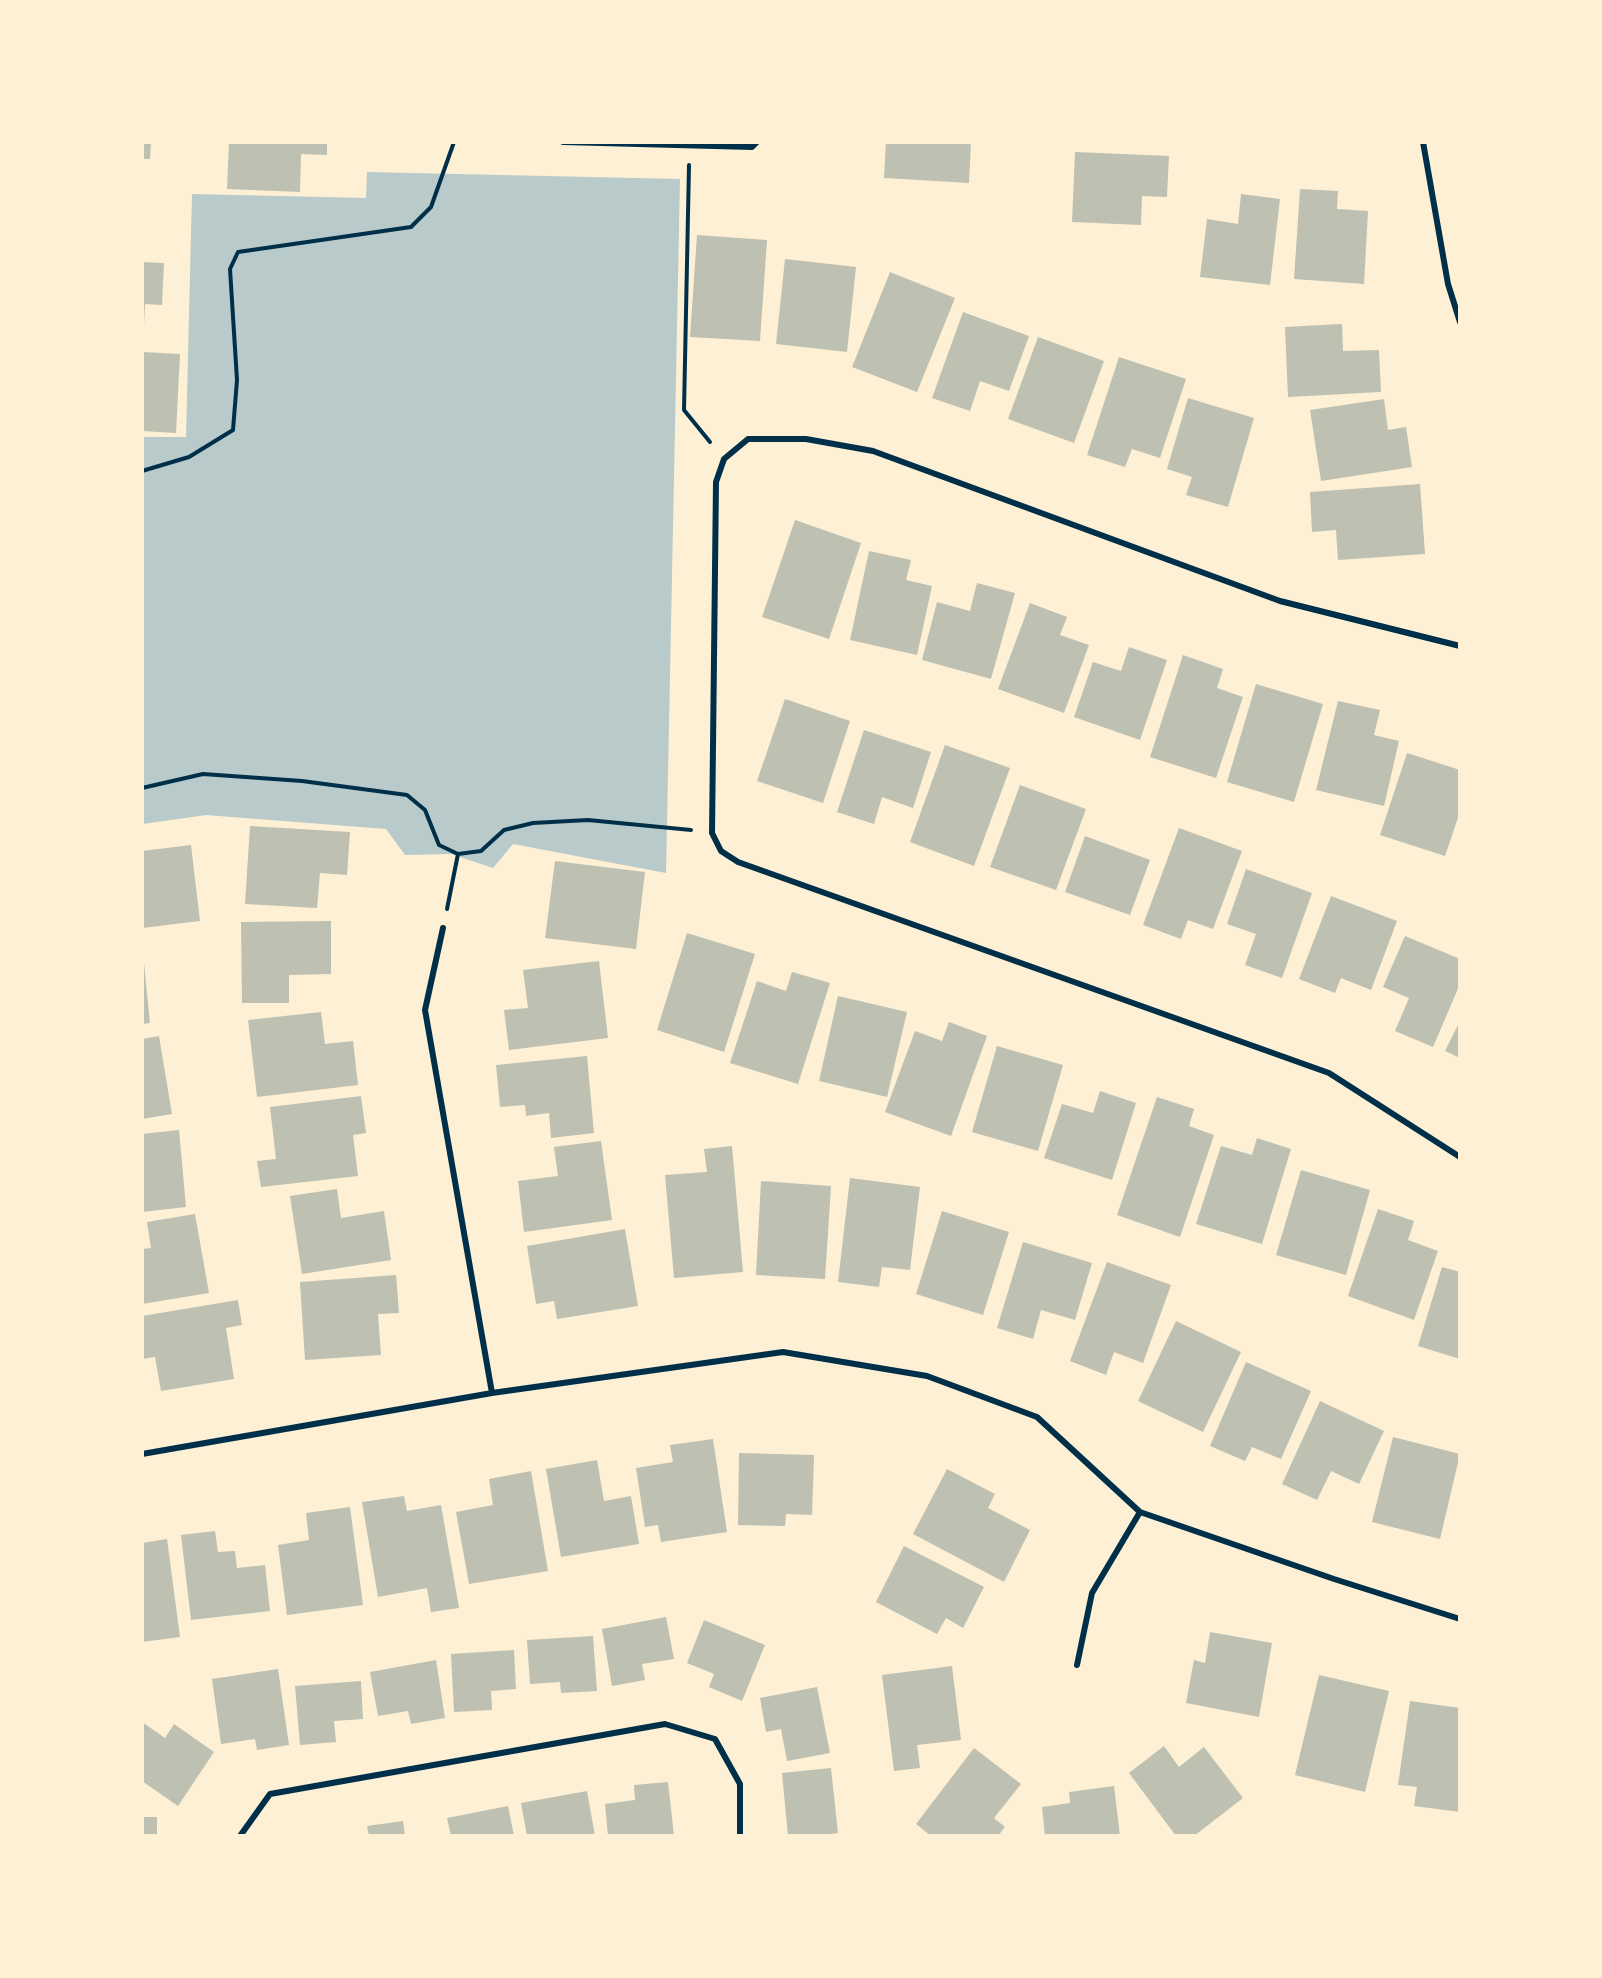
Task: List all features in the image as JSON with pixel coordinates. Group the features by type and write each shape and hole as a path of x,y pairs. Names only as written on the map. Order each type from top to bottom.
{"street":[{"path":"563,142 752,147 758,142"},
{"path":"1423,142 1448,285 1460,322"},
{"path":"1460,646 1280,601 873,451 806,439 748,439 724,459 716,482 712,833 721,851 738,862 1329,1073 1460,1157"},
{"path":"443,928 425,1010 492,1394"},
{"path":"142,1454 492,1394 783,1352 927,1376 1037,1417 1140,1512 1334,1579 1460,1619"},
{"path":"1077,1665 1092,1593 1140,1512"},
{"path":"240,1836 270,1794 665,1724 715,1739 741,1784 740,1836"}],"path":[{"path":"142,471 189,457 233,430 237,380 230,269 238,252 411,227 431,207 454,142"},
{"path":"689,145 684,410 724,459"},
{"path":"142,788 203,774 302,781 407,795 425,810 439,845 458,854 481,851 504,830 533,823 588,820 712,833"},
{"path":"443,928 458,854"}],"shaded area":[{"path":"367,172 680,179 666,873 513,844 493,868 451,854 405,855 386,829 206,815 143,824 142,437 186,437 192,194 366,198"}],"building":[{"path":"142,142 151,142 150,159 142,159"},
{"path":"229,142 327,142 327,155 301,154 300,192 227,189"},
{"path":"886,142 971,142 969,183 884,178"},
{"path":"1075,152 1169,156 1167,197 1142,196 1141,225 1072,222"},
{"path":"1300,189 1338,191 1337,209 1368,211 1364,284 1294,279"},
{"path":"1241,194 1280,199 1270,285 1200,277 1207,219 1238,224"},
{"path":"697,235 767,240 760,341 690,337"},
{"path":"785,259 856,267 847,352 776,344"},
{"path":"142,262 164,263 162,305 145,304 144,326 142,326"},
{"path":"890,272 955,298 917,392 852,367"},
{"path":"963,312 1029,336 1009,391 980,381 970,411 932,398"},
{"path":"1342,324 1343,351 1379,350 1381,392 1288,397 1285,327"},
{"path":"1038,337 1104,361 1074,443 1008,419"},
{"path":"142,352 180,354 176,433 142,431"},
{"path":"1119,357 1186,379 1160,458 1132,449 1125,467 1087,455"},
{"path":"1188,398 1254,418 1228,507 1186,495 1192,477 1167,469"},
{"path":"1384,399 1388,430 1406,427 1412,467 1321,481 1310,410"},
{"path":"1420,484 1425,554 1338,560 1336,530 1312,532 1310,492"},
{"path":"795,520 861,543 829,639 762,617"},
{"path":"869,551 911,560 906,580 932,586 917,655 850,640"},
{"path":"977,583 1015,593 991,679 922,660 937,602 970,611"},
{"path":"1030,603 1067,617 1060,635 1089,645 1064,713 998,689"},
{"path":"1129,647 1167,660 1140,740 1074,717 1093,662 1121,671"},
{"path":"1183,655 1223,669 1217,688 1243,697 1216,778 1150,757"},
{"path":"1256,684 1323,704 1294,802 1227,782"},
{"path":"785,699 850,721 823,803 757,781"},
{"path":"1338,701 1380,710 1374,735 1399,741 1384,806 1316,790"},
{"path":"864,730 931,752 913,808 882,797 874,824 837,812"},
{"path":"945,745 1010,768 974,866 910,842"},
{"path":"1407,753 1460,770 1460,812 1445,856 1380,835"},
{"path":"1020,785 1086,809 1056,890 990,867"},
{"path":"250,826 350,832 347,875 320,873 317,908 245,904"},
{"path":"1179,828 1242,851 1213,929 1188,920 1181,939 1143,925"},
{"path":"1085,836 1150,860 1130,915 1065,892"},
{"path":"191,845 200,921 142,928 142,851"},
{"path":"555,861 645,872 636,949 545,938"},
{"path":"1246,869 1312,893 1282,978 1245,965 1256,934 1227,924"},
{"path":"1331,896 1397,921 1371,990 1341,978 1335,993 1299,979"},
{"path":"331,921 331,974 289,975 289,1003 242,1003 241,922"},
{"path":"687,933 755,954 724,1052 657,1030"},
{"path":"1405,936 1460,959 1460,984 1433,1047 1395,1031 1409,998 1383,987"},
{"path":"599,961 608,1038 509,1050 504,1010 528,1008 523,970"},
{"path":"142,963 144,963 150,1023 142,1024"},
{"path":"792,972 830,983 798,1084 730,1063 757,981 786,991"},
{"path":"838,996 907,1012 887,1097 819,1081"},
{"path":"321,1012 325,1044 353,1041 358,1085 257,1097 248,1020"},
{"path":"1460,1021 1460,1058 1445,1051"},
{"path":"949,1022 987,1036 951,1136 885,1112 915,1031 942,1041"},
{"path":"159,1036 172,1114 142,1119 142,1039"},
{"path":"997,1046 1063,1065 1038,1151 972,1132"},
{"path":"587,1056 594,1133 551,1138 549,1113 526,1116 525,1105 500,1107 496,1065"},
{"path":"1100,1091 1136,1103 1112,1180 1044,1158 1062,1104 1093,1113"},
{"path":"361,1096 366,1133 353,1135 358,1176 261,1187 257,1161 276,1159 270,1107"},
{"path":"1157,1097 1194,1109 1189,1126 1214,1135 1180,1237 1117,1215"},
{"path":"179,1130 186,1207 142,1212 142,1134"},
{"path":"1257,1138 1291,1149 1262,1244 1196,1224 1221,1146 1252,1155"},
{"path":"601,1141 612,1220 524,1232 518,1181 558,1176 554,1147"},
{"path":"732,1146 743,1272 674,1278 665,1175 707,1172 704,1149"},
{"path":"1301,1170 1370,1190 1346,1275 1276,1255"},
{"path":"850,1178 920,1187 910,1270 882,1267 879,1287 838,1282"},
{"path":"761,1181 831,1186 825,1279 756,1275"},
{"path":"337,1189 341,1218 384,1211 391,1260 302,1274 290,1196"},
{"path":"1378,1209 1414,1221 1408,1240 1438,1251 1414,1320 1348,1296"},
{"path":"942,1211 1009,1232 983,1315 916,1294"},
{"path":"195,1214 209,1293 142,1304 142,1249 151,1248 147,1222"},
{"path":"625,1229 638,1306 557,1319 554,1301 536,1304 527,1246"},
{"path":"1023,1242 1092,1263 1075,1320 1041,1310 1033,1339 997,1328"},
{"path":"1107,1262 1171,1285 1143,1363 1114,1352 1106,1375 1070,1361"},
{"path":"1442,1267 1460,1272 1460,1359 1418,1346"},
{"path":"396,1275 399,1313 378,1314 381,1355 305,1360 300,1282"},
{"path":"238,1300 242,1325 226,1328 234,1379 161,1391 155,1357 142,1359 142,1316"},
{"path":"1176,1321 1241,1352 1203,1432 1138,1401"},
{"path":"1246,1362 1311,1391 1281,1459 1252,1447 1245,1461 1210,1446"},
{"path":"1320,1401 1384,1431 1359,1484 1331,1471 1317,1500 1282,1484"},
{"path":"1393,1437 1460,1454 1440,1539 1372,1522"},
{"path":"713,1439 727,1532 661,1542 658,1525 645,1527 636,1468 673,1462 670,1445"},
{"path":"739,1453 814,1455 812,1515 786,1514 785,1526 738,1525"},
{"path":"597,1460 604,1501 631,1496 639,1544 561,1557 546,1469"},
{"path":"947,1469 995,1494 988,1508 1030,1530 1004,1582 913,1534"},
{"path":"531,1471 548,1571 469,1584 456,1512 493,1505 489,1479"},
{"path":"404,1496 407,1511 441,1505 459,1608 431,1612 427,1588 378,1597 362,1502"},
{"path":"350,1507 363,1605 287,1615 278,1545 309,1540 306,1513"},
{"path":"215,1531 218,1552 235,1551 237,1568 265,1565 270,1611 191,1620 181,1535"},
{"path":"167,1539 180,1637 142,1642 142,1543"},
{"path":"904,1546 984,1587 963,1628 946,1618 937,1634 876,1602"},
{"path":"666,1617 674,1659 642,1664 645,1680 612,1686 602,1629"},
{"path":"704,1620 765,1645 742,1701 709,1687 714,1674 687,1663"},
{"path":"1210,1632 1272,1643 1259,1717 1186,1703 1194,1660 1205,1663"},
{"path":"593,1636 597,1691 561,1693 560,1682 530,1684 527,1640"},
{"path":"514,1650 516,1689 491,1691 492,1710 454,1712 451,1654"},
{"path":"436,1660 445,1718 411,1724 408,1711 378,1716 370,1672"},
{"path":"952,1666 961,1740 917,1745 920,1768 894,1771 882,1675"},
{"path":"278,1669 289,1745 257,1750 255,1739 221,1744 212,1679"},
{"path":"1319,1675 1389,1691 1365,1792 1295,1775"},
{"path":"361,1681 363,1719 334,1721 336,1742 300,1745 295,1686"},
{"path":"817,1687 830,1753 787,1761 781,1729 766,1732 760,1698"},
{"path":"1410,1701 1460,1708 1460,1812 1414,1806 1417,1787 1398,1785"},
{"path":"142,1722 165,1738 174,1724 214,1752 178,1806 142,1781"},
{"path":"1164,1746 1179,1767 1204,1747 1243,1798 1194,1836 1176,1836 1129,1773"},
{"path":"974,1748 1021,1784 994,1818 1005,1827 998,1836 931,1836 916,1824"},
{"path":"831,1768 838,1833 788,1836 782,1773"},
{"path":"668,1782 674,1836 608,1836 605,1804 635,1800 634,1785"},
{"path":"1114,1786 1120,1836 1045,1836 1042,1807 1070,1803 1069,1792"},
{"path":"587,1791 595,1836 527,1836 521,1803"},
{"path":"508,1806 514,1836 451,1836 447,1818"},
{"path":"142,1817 157,1817 157,1836 142,1836"},
{"path":"403,1821 405,1836 369,1836 367,1826"}]}
